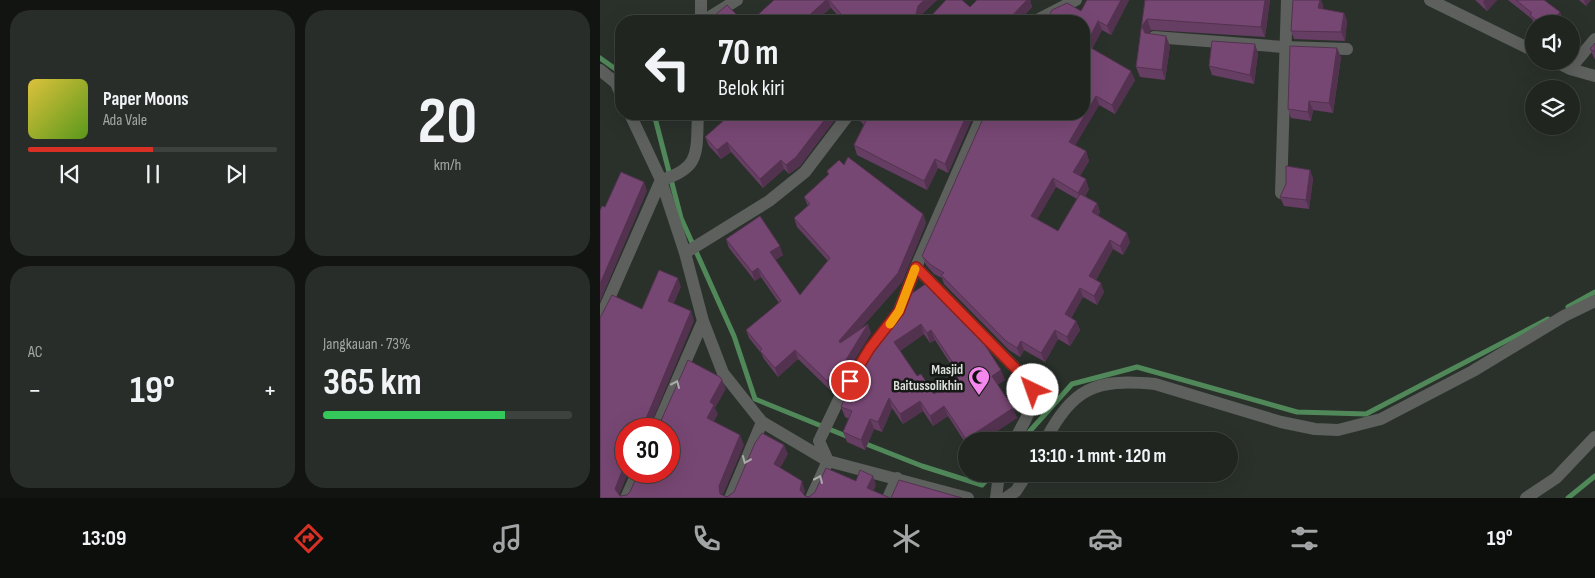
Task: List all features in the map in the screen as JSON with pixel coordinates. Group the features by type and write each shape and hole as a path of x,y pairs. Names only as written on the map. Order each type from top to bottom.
{"street":[{"path":"701,0 702,15"},
{"path":"712,15 738,0"},
{"path":"1047,15 1076,0"},
{"path":"1281,193 1284,47 1287,0"},
{"path":"1430,0 1525,47"},
{"path":"1154,36 1284,47 1347,49"},
{"path":"1580,57 1595,39"},
{"path":"600,70 615,82"},
{"path":"1574,70 1595,76"},
{"path":"633,120 665,179 703,321 724,373 762,422 828,461 968,498"},
{"path":"600,319 665,179 684,172 694,159 697,120"},
{"path":"685,253 769,201 805,172 844,120"},
{"path":"811,498 828,461 819,441 825,427 840,397 879,337 899,311 916,267 980,120"},
{"path":"916,267 1027,380 1033,390 1034,401 1018,432"},
{"path":"1050,432 1070,403 1080,393 1104,385 1134,382 1155,384 1281,422 1315,429 1338,430 1359,426 1381,419 1473,371 1564,316 1595,301"},
{"path":"661,418 703,321"},
{"path":"730,498 762,422"},
{"path":"1526,498 1556,478 1595,437"},
{"path":"888,498 897,478"},
{"path":"996,498 998,482"},
{"path":"1006,498 1016,491 1022,482"},
{"path":"626,498 633,483"}],"building":[{"path":"774,0 826,0 810,15 758,15"},
{"path":"829,0 924,0 918,6 917,15 842,15"},
{"path":"946,0 962,0 970,7 977,0 1027,0 1013,15 932,15"},
{"path":"1087,0 1121,0 1107,26 1098,21 1090,37 1090,15 1050,15 1052,10 1067,3 1081,11"},
{"path":"1145,0 1265,0 1261,27 1147,19 1142,26 1145,33 1166,36 1162,70 1136,67"},
{"path":"1293,0 1320,0 1318,8 1344,13 1341,32 1291,31"},
{"path":"1516,0 1544,0 1560,12 1558,15 1530,15 1532,13"},
{"path":"727,5 737,15 715,15"},
{"path":"1212,41 1255,44 1250,75 1209,66"},
{"path":"1595,43 1595,52 1590,49"},
{"path":"1290,46 1337,48 1329,103 1309,101 1308,112 1288,109"},
{"path":"1090,47 1131,71 1112,105 1096,96 1090,106"},
{"path":"724,120 824,120 796,157 786,165 781,160 760,179 727,142 717,150 705,137"},
{"path":"964,120 945,164 935,159 924,181 854,145 866,121"},
{"path":"982,120 1082,120 1069,142 1086,151 1073,172 1086,179 1078,193 1053,178 1031,216 1058,231 1080,194 1097,203 1092,212 1127,233 1120,246 1110,240 1089,276 1101,283 1094,296 1080,288 1065,314 1076,321 1067,337 1055,330 1041,353 1021,341 1017,348 1006,341 941,275 944,273 931,265 922,256"},
{"path":"848,157 923,214 898,273 839,341 840,343 868,324 844,363 827,381 795,350 775,368 760,351 762,349 746,330 781,301 758,268 752,272 726,239 760,216 780,246 770,252 800,295 830,258 794,218 810,204 804,197 829,174 827,171 839,160 844,165"},
{"path":"1286,166 1310,170 1306,200 1280,197 1286,184"},
{"path":"621,172 644,182 600,284 600,211 602,206 605,207"},
{"path":"659,270 678,278 668,301 691,311 646,418 615,418 615,483 617,483 615,489 620,496 627,495 634,483 680,483 680,418 662,418 688,360 720,377 722,380 710,402 714,405 707,418 740,435 719,486 720,494 727,497 734,492 755,443 762,433 784,445 774,464 802,481 800,490 805,496 809,497 815,492 826,468 856,481 860,470 873,476 867,488 890,498 600,498 600,317 612,295 642,309"},
{"path":"927,283 979,336 1001,370 992,376 1013,408 977,432 961,432 944,406 930,416 920,401 900,414 889,398 878,422 870,419 861,440 843,432 852,411 841,407 853,377 873,342 902,306 905,298","holes":["921,324 927,333 931,330 961,375 934,394 921,374 917,376 894,342"]},
{"path":"899,480 962,498 891,498"}],"waterway":[{"path":"600,58 615,69"},
{"path":"656,120 681,218 734,336 755,399 851,438"},
{"path":"1568,307 1595,292"},
{"path":"1029,432 1072,384 1137,367 1297,412 1366,414 1548,319"},
{"path":"861,442 922,466 958,477"},
{"path":"1568,498 1595,476"},
{"path":"973,482 982,485 985,482"}],"slow traffic":[{"path":"890,324 899,311 915,269"}],"place":[{"name":"Masjid Baitussolikhin","path":"979,396"}],"route":[{"path":"850,381 870,348 899,311 916,267 1015,370 1027,380 1033,390"}]}
